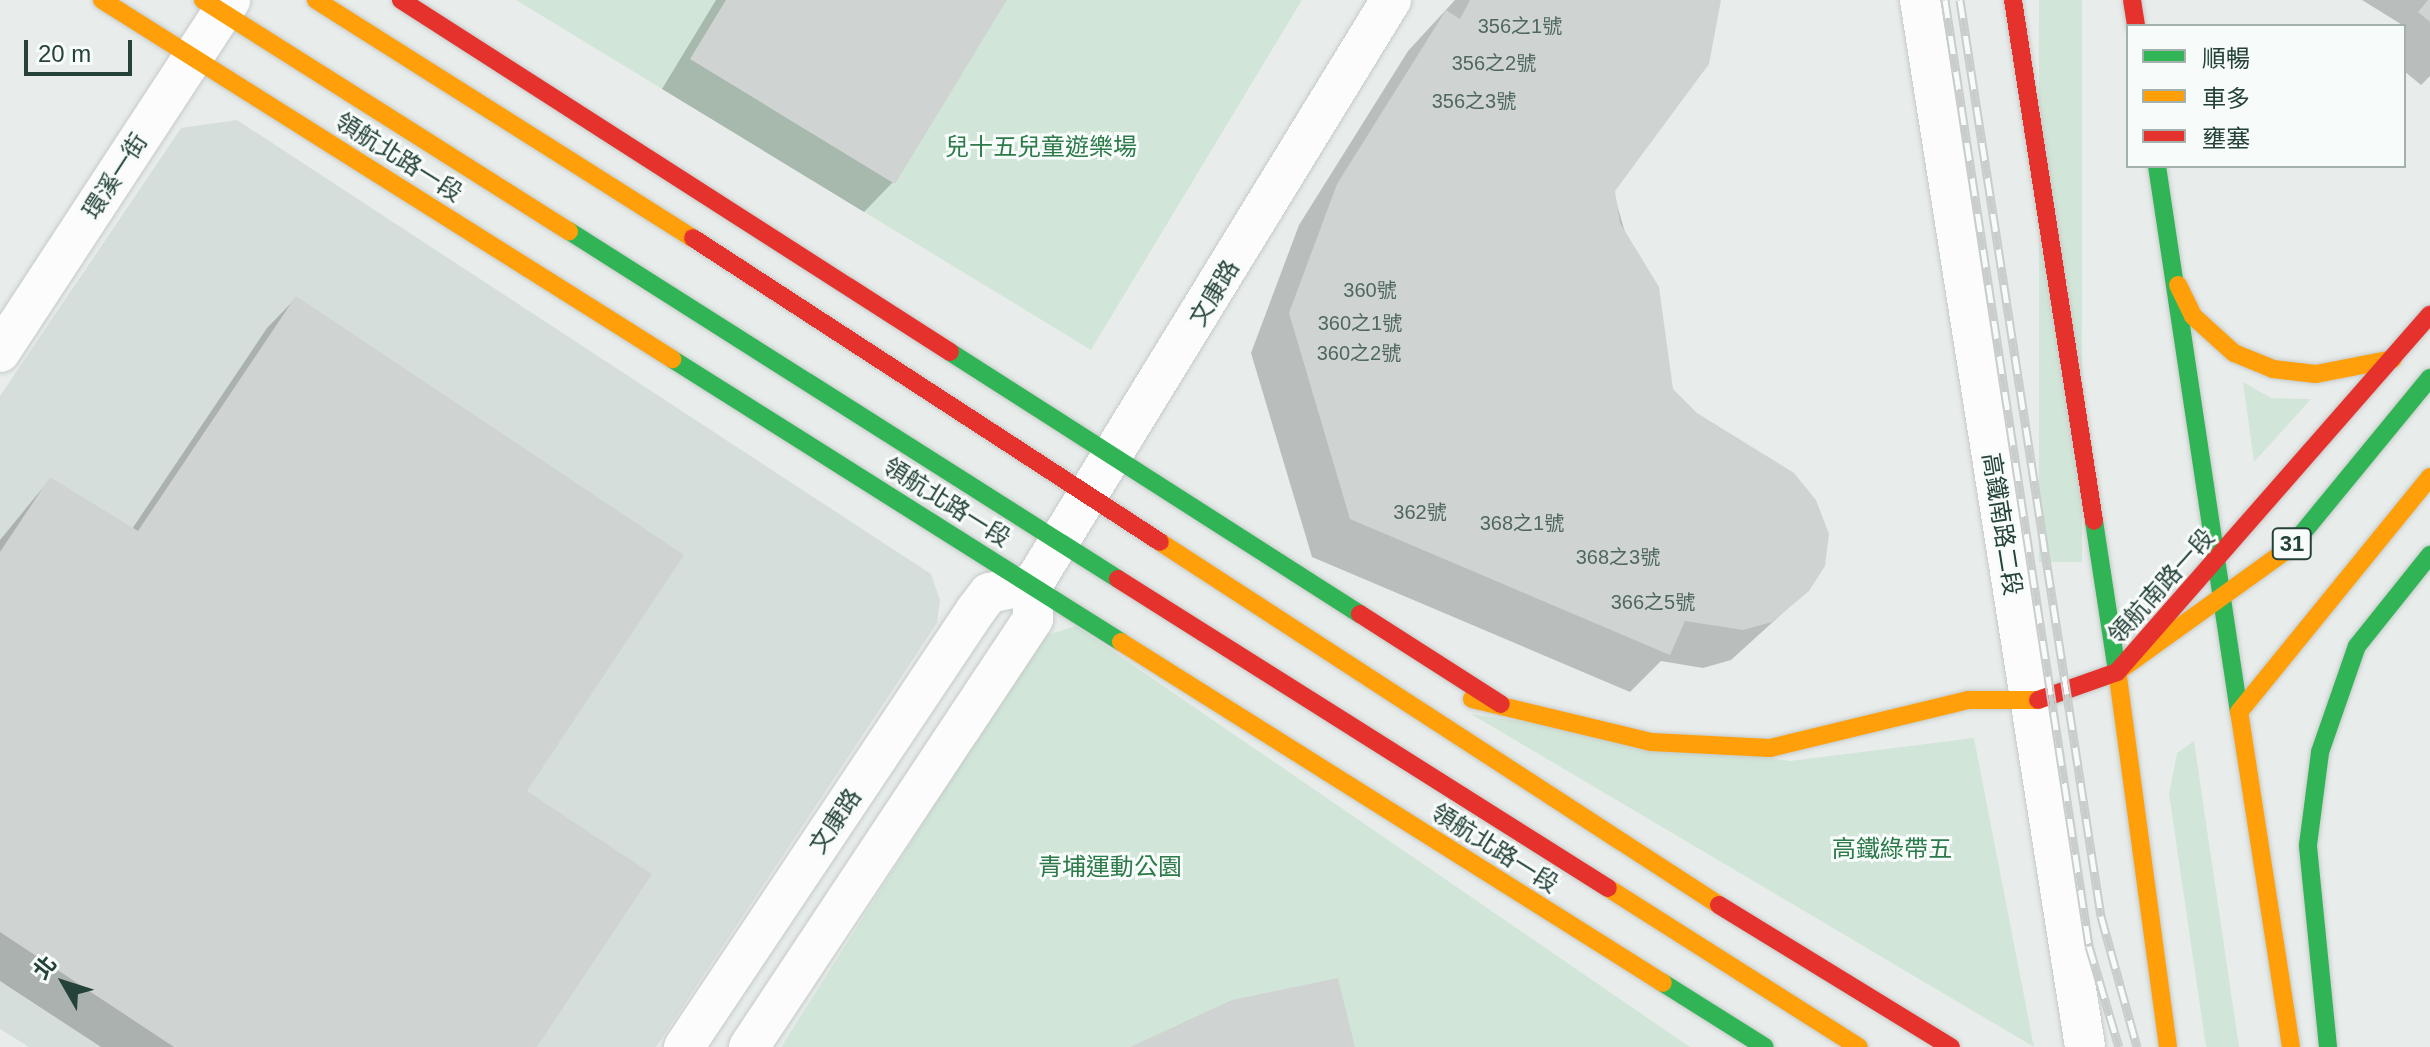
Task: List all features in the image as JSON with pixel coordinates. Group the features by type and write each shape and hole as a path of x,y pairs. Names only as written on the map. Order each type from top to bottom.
{"street":[{"name":"領航北路一段","path":"102,0 1765,1047"},
{"path":"316,0 1403,703 1951,1047"},
{"path":"401,0 1277,557 1501,704"},
{"name":"文康路","path":"749,1047 1033,619 1033,584 1116,455 1391,0"},
{"name":"高鐵南路二段","path":"1920,0 2085,1047"},
{"path":"2013,0 2117,672 2168,1047"},
{"path":"2132,0 2136,24"},
{"name":"領航北路一段","path":"219,4 1058,543 1859,1047"},
{"name":"環溪一街","path":"0,352 193,56 219,4"},
{"path":"2157,168 2291,1047"},
{"path":"2173,275 2193,316 2234,353 2273,369 2316,374 2393,359"},
{"name":"領航南路一段","path":"2117,672 2216,556 2253,524 2430,315"},
{"name":"領航南路一段","path":"2117,672 2288,550 2430,378"},
{"path":"2239,712 2430,477"},
{"path":"2353,571 2430,514"},
{"path":"2328,1047 2308,845 2320,752 2357,646 2430,555"},
{"path":"1277,557 1403,703"},
{"name":"文康路","path":"684,1047 976,610 989,593 1033,584"},
{"path":"1403,703 1464,697 1651,742 1770,748 1969,700 2030,703 2117,672"}],"shaded area":[{"path":"237,120 931,574 940,600 937,623 656,1047 29,1047 0,1029 0,396 181,128"}],"green space":[{"name":"兒十五兒童遊樂場","path":"516,0 1302,0 1091,350"},
{"path":"2039,0 2082,0 2082,562 2039,562"},
{"path":"2243,382 2271,398 2311,399 2254,462"},
{"name":"青埔運動公園","path":"1076,626 1690,1047 781,1047 1041,637"},
{"name":"高鐵綠帶五","path":"1471,714 1790,761 1974,738 2034,1047"},
{"path":"2194,741 2239,1047 2206,1047 2169,794 2177,753"}],"building":[{"path":"726,0 1007,0 895,184 690,59"},
{"path":"1470,0 1721,0 1709,64 1615,191 1620,223 1659,287 1673,389 1697,413 1794,473 1816,500 1829,534 1825,566 1809,591 1772,622 1743,630 1685,621 1670,655 1350,519 1289,313 1337,184 1446,10 1460,19"},
{"path":"2430,0 2430,22 2418,12"},
{"path":"296,296 684,555 527,791 652,874 537,1047 174,1047 0,932 0,552 50,477 138,531"},
{"path":"1338,978 1355,1047 1130,1047 1232,1000"}],"railway":[{"path":"1945,0 2089,946 2119,1047"},
{"path":"1960,0 2101,916 2137,1047"}],"traffic: fast":[{"path":"2157,168 2239,712"},
{"path":"569,231 1118,579"},
{"path":"950,352 1360,614"},
{"path":"672,359 1121,642"},
{"path":"2291,547 2430,378"},
{"path":"2094,521 2117,672"},
{"path":"2328,1047 2308,845 2320,752 2357,646 2430,555"},
{"path":"1663,983 1765,1047"}],"traffic: slow":[{"path":"102,0 672,359"},
{"path":"203,0 569,231"},
{"path":"316,0 693,238"},
{"path":"2178,285 2193,316 2234,353 2273,369 2316,374 2393,359"},
{"path":"2291,1047 2239,712 2430,477"},
{"path":"1160,542 1719,905"},
{"path":"2168,1047 2117,672 2291,547"},
{"path":"1121,642 1663,983"},
{"path":"1472,699 1651,742 1770,748 1969,700 2038,700"},
{"path":"1608,888 1859,1047"}],"traffic: jam":[{"path":"401,0 950,352"},
{"path":"2013,0 2094,521"},
{"path":"2132,0 2136,24"},
{"path":"693,238 1160,542"},
{"path":"2038,700 2117,672 2430,315"},
{"path":"1118,579 1608,888"},
{"path":"1360,614 1501,704"},
{"path":"1719,905 1951,1047"}]}
